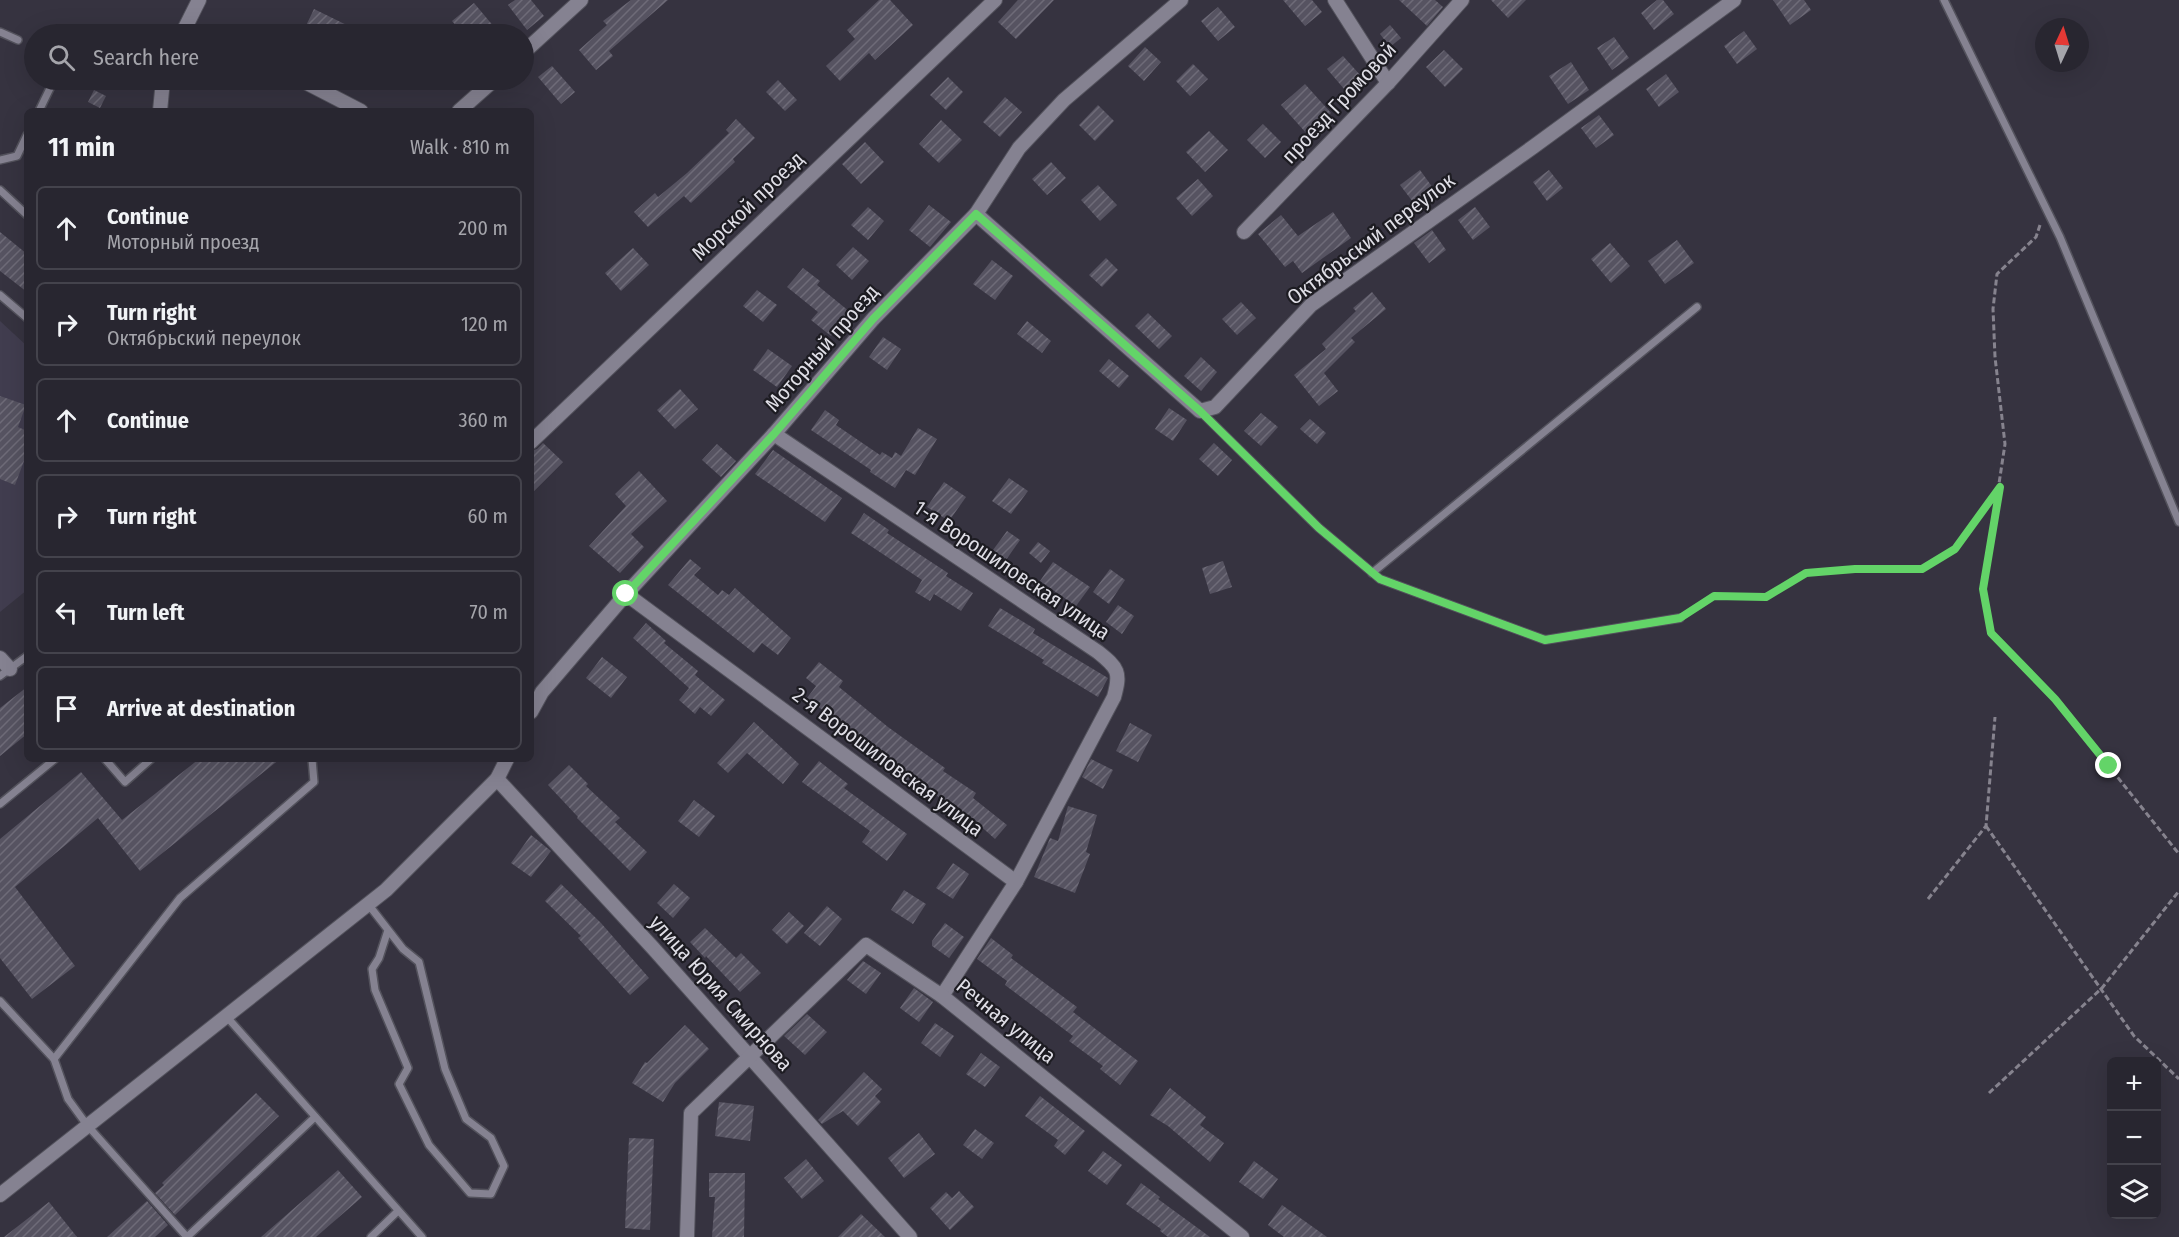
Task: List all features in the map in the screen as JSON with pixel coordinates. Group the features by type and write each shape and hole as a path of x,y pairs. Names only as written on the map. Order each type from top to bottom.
{"street":[{"path":"187,24 199,0"},
{"path":"534,43 581,0"},
{"name":"Морской проезд","path":"534,439 995,0"},
{"name":"Моторный проезд","path":"536,688 774,434 873,319 976,214 1019,148 1064,100 1181,0"},
{"path":"1335,0 1388,83"},
{"name":"проезд Громовой","path":"1244,232 1388,83 1462,0"},
{"name":"Октябрьский переулок","path":"1200,411 1215,407 1311,305 1734,0"},
{"path":"160,108 161,90"},
{"path":"320,90 355,108"},
{"path":"462,108 483,90"},
{"path":"976,214 1200,411"},
{"name":"1-я Ворошиловская улица","path":"774,434 1098,652 1115,666 1119,680 1114,698 1016,882"},
{"name":"2-я Ворошиловская улица","path":"626,594 1016,882"},
{"path":"0,658 5,673"},
{"path":"0,1195 386,890 497,779 506,762"},
{"name":"улица Юрия Смирнова","path":"497,779 653,948 910,1237"},
{"path":"942,996 1016,882"},
{"name":"Речная улица","path":"748,1056 866,945 942,996 1242,1237"},
{"path":"687,1237 691,1113 748,1056"}],"lane":[{"path":"1944,0 2060,237 2179,522"},
{"path":"0,32 18,40"},
{"path":"40,108 49,90"},
{"path":"0,160 17,156 24,141"},
{"path":"0,190 24,211"},
{"path":"0,296 24,316"},
{"path":"1372,573 1697,307"},
{"path":"1200,411 1319,528 1380,579 1545,640 1680,618"},
{"path":"5,673 24,658"},
{"path":"0,804 51,762"},
{"path":"108,762 125,782 148,762"},
{"path":"54,1059 180,898 314,782 312,762"},
{"path":"368,904 388,930 403,950 419,962 445,1069 466,1119 491,1138 504,1166 490,1194 470,1193 429,1145 399,1084 408,1068 375,990 372,969 379,958 388,930"},
{"path":"0,1001 54,1059 68,1099 87,1125 187,1237 315,1117"},
{"path":"226,1016 422,1237"},
{"path":"371,1237 398,1211"}],"path":[{"path":"2046,209 2036,237 1997,274 1993,309 1995,357 2005,444 1983,589 1991,633 2055,699 2179,854"},
{"path":"1680,618 1714,596 1766,597 1806,573 1855,569 1922,569 1955,549 2000,487"},
{"path":"1928,899 1986,826 1995,717"},
{"path":"1986,826 2134,1036 2179,1079"},
{"path":"1989,1093 2102,988 2179,891"}],"shaded area":[{"path":"0,321 24,343 24,592 0,612"}],"building":[{"path":"515,0 531,0 544,16 534,24 522,24 508,5"},
{"path":"631,0 668,0 609,51 613,56 596,70 579,50 607,25 603,21"},
{"path":"879,0 890,0 913,25 875,60 869,53 840,81 826,66 855,39 847,30"},
{"path":"1018,0 1054,0 1016,39 998,22"},
{"path":"1283,0 1312,0 1322,12 1305,26"},
{"path":"1399,0 1435,0 1443,7 1427,26"},
{"path":"1491,0 1526,0 1508,18"},
{"path":"1657,0 1663,0 1674,14 1654,30 1641,13"},
{"path":"1773,0 1804,0 1811,10 1790,25"},
{"path":"474,3 492,24 455,24 452,21"},
{"path":"1218,7 1235,27 1218,41 1201,21"},
{"path":"314,9 345,24 307,24"},
{"path":"1390,25 1401,38 1390,47 1380,34"},
{"path":"1744,31 1757,49 1737,64 1724,46"},
{"path":"1614,37 1629,58 1612,70 1597,48"},
{"path":"1145,47 1161,62 1144,81 1128,66"},
{"path":"1444,50 1463,69 1445,87 1426,67"},
{"path":"1343,56 1361,76 1345,90 1327,69"},
{"path":"1571,62 1589,90 1568,104 1549,76"},
{"path":"1193,64 1208,79 1190,96 1176,81"},
{"path":"552,66 575,92 561,104 538,77"},
{"path":"1666,74 1679,92 1659,107 1646,89"},
{"path":"948,77 963,92 946,110 930,95"},
{"path":"778,80 797,100 785,111 766,92"},
{"path":"1305,84 1331,113 1307,134 1281,105"},
{"path":"94,90 106,96 100,108 88,102"},
{"path":"1005,97 1022,112 1000,137 983,122"},
{"path":"1098,105 1114,121 1095,141 1079,125"},
{"path":"1599,115 1614,135 1596,148 1581,128"},
{"path":"736,119 755,138 733,159 735,162 691,203 684,196 648,227 634,212 655,193 658,197 687,173 729,133 726,130"},
{"path":"941,120 962,140 939,163 919,144"},
{"path":"1263,124 1281,142 1265,158 1247,140"},
{"path":"1209,131 1228,150 1205,172 1186,152"},
{"path":"865,142 884,162 861,184 842,164"},
{"path":"1051,162 1066,178 1047,195 1032,179"},
{"path":"1420,170 1433,188 1413,202 1400,185"},
{"path":"1549,170 1563,188 1547,201 1533,182"},
{"path":"1198,179 1213,196 1192,216 1176,198"},
{"path":"1098,185 1117,205 1100,221 1081,200"},
{"path":"929,205 951,222 930,247 909,230"},
{"path":"868,207 884,221 868,240 851,225"},
{"path":"1475,207 1490,227 1473,240 1458,220"},
{"path":"1333,212 1351,238 1302,273 1293,261 1285,267 1258,234 1281,215 1298,236"},
{"path":"1432,230 1446,250 1429,263 1414,243"},
{"path":"0,232 24,252 24,290 0,271"},
{"path":"1677,240 1694,263 1665,284 1648,261"},
{"path":"1610,243 1630,266 1611,283 1591,259"},
{"path":"853,247 869,261 852,280 836,265"},
{"path":"633,248 649,265 621,291 605,273"},
{"path":"1106,258 1118,270 1102,287 1089,275"},
{"path":"992,260 1013,276 995,300 973,284"},
{"path":"803,268 820,281 817,285 850,312 831,336 811,320 818,312 787,287"},
{"path":"757,290 777,305 763,322 743,306"},
{"path":"1372,292 1386,309 1351,338 1355,342 1324,373 1338,391 1319,406 1294,375 1326,349 1322,344 1356,311 1353,308"},
{"path":"1241,302 1256,318 1237,335 1222,319"},
{"path":"1148,313 1172,336 1159,349 1135,326"},
{"path":"1027,321 1051,341 1042,353 1017,334"},
{"path":"883,337 901,349 887,370 869,357"},
{"path":"768,349 792,366 777,387 753,370"},
{"path":"1201,357 1217,372 1201,391 1184,376"},
{"path":"1109,359 1129,376 1119,388 1099,371"},
{"path":"680,389 698,409 675,429 657,410"},
{"path":"0,396 24,404 18,427 24,430 24,461 15,485 0,479"},
{"path":"1169,408 1187,420 1173,441 1155,429"},
{"path":"825,410 839,420 836,425 880,455 882,452 892,458 895,452 901,456 918,428 937,439 915,475 906,470 895,488 811,430"},
{"path":"1261,413 1278,427 1261,446 1244,431"},
{"path":"1310,419 1326,433 1317,444 1300,429"},
{"path":"543,443 563,462 534,491 534,450"},
{"path":"1214,443 1232,460 1218,476 1199,459"},
{"path":"717,444 736,461 721,477 702,460"},
{"path":"773,450 842,498 825,522 755,474"},
{"path":"639,471 667,501 631,534 644,547 620,573 589,546 626,506 615,494"},
{"path":"1009,478 1028,491 1011,514 992,501"},
{"path":"944,482 966,497 949,521 927,507"},
{"path":"864,513 889,530 887,533 948,573 946,576 973,593 961,611 934,594 930,601 915,592 922,580 851,533"},
{"path":"1007,531 1020,540 1006,560 993,550"},
{"path":"1038,542 1050,551 1041,563 1029,553"},
{"path":"690,559 701,568 694,575 718,595 722,590 729,595 735,588 791,638 778,655 762,643 754,653 668,585"},
{"path":"1223,561 1232,587 1210,594 1202,568"},
{"path":"1053,562 1090,587 1076,606 1040,581"},
{"path":"1110,569 1125,580 1109,604 1093,592"},
{"path":"1118,605 1134,616 1122,634 1106,622"},
{"path":"1000,608 1035,629 1033,633 1108,678 1098,697 1042,663 1044,660 988,626"},
{"path":"646,623 666,641 664,643 698,671 695,675 725,700 711,716 700,707 695,714 679,700 689,688 633,638"},
{"path":"602,657 627,677 611,698 586,678"},
{"path":"819,662 843,681 839,687 888,727 945,768 943,771 976,793 973,798 1007,825 995,839 976,822 928,790 927,792 909,779 905,784 895,776 900,770 807,698 816,686 806,678"},
{"path":"24,689 24,736 0,756 0,708"},
{"path":"754,722 799,764 783,784 747,753 728,773 717,763"},
{"path":"1130,723 1152,735 1138,762 1116,751"},
{"path":"1091,759 1113,770 1103,789 1082,777"},
{"path":"819,761 848,784 844,788 907,834 887,861 862,842 870,831 802,782"},
{"path":"195,762 276,762 140,871 98,818 15,887 75,966 32,999 0,958 0,839 81,772 122,820"},
{"path":"569,765 588,784 586,786 620,818 615,822 647,852 630,871 548,785"},
{"path":"694,800 715,816 699,837 678,821"},
{"path":"1068,806 1097,815 1086,852 1090,854 1075,893 1034,877 1050,838 1058,841"},
{"path":"531,835 551,851 531,877 511,863"},
{"path":"953,863 969,874 953,899 936,888"},
{"path":"561,884 601,923 649,978 630,995 578,938 581,936 545,901"},
{"path":"674,884 690,898 673,918 657,903"},
{"path":"904,890 926,904 913,924 891,910"},
{"path":"827,906 842,919 820,946 804,933"},
{"path":"789,912 804,926 787,944 772,930"},
{"path":"945,923 964,937 949,958 932,946 932,941"},
{"path":"705,928 736,958 741,953 761,973 740,992 690,942"},
{"path":"991,938 1013,955 1011,958 1077,1007 1073,1012 1138,1061 1120,1085 1100,1069 1103,1066 1069,1041 1073,1036 1005,985 1007,981 977,959"},
{"path":"863,961 881,973 866,994 847,980"},
{"path":"914,988 933,1002 919,1022 900,1008"},
{"path":"807,1014 827,1032 805,1055 784,1036"},
{"path":"935,1023 954,1036 940,1057 921,1043"},
{"path":"685,1025 709,1049 675,1083 663,1102 632,1083 645,1062 647,1063"},
{"path":"981,1053 1000,1067 985,1087 966,1074"},
{"path":"864,1072 882,1089 875,1096 881,1102 858,1126 843,1111 822,1124 818,1120"},
{"path":"1170,1088 1206,1117 1200,1125 1224,1143 1210,1162 1168,1126 1150,1115"},
{"path":"256,1093 279,1116 175,1215 155,1193 164,1185 162,1183"},
{"path":"1040,1096 1085,1131 1065,1155 1054,1146 1058,1140 1025,1116"},
{"path":"719,1102 754,1106 750,1141 715,1136"},
{"path":"975,1129 994,1143 982,1159 963,1145"},
{"path":"919,1133 935,1154 904,1178 888,1158"},
{"path":"629,1138 654,1139 650,1230 625,1228"},
{"path":"1103,1151 1122,1165 1107,1185 1088,1171"},
{"path":"806,1159 824,1181 802,1199 784,1178"},
{"path":"1254,1161 1278,1179 1263,1199 1239,1182"},
{"path":"338,1170 362,1197 316,1237 261,1237"},
{"path":"709,1173 745,1173 744,1237 712,1237 715,1197 709,1197"},
{"path":"1141,1183 1160,1197 1158,1199 1210,1237 1168,1237 1160,1231 1161,1229 1126,1204"},
{"path":"959,1191 974,1207 950,1230 930,1208 946,1192 952,1198"},
{"path":"147,1201 168,1225 155,1237 107,1237"},
{"path":"49,1202 77,1237 4,1237"},
{"path":"1282,1205 1327,1237 1284,1237 1268,1225"},
{"path":"861,1214 885,1237 838,1237"}],"route":[{"path":"626,594 774,434 873,319 976,214 1200,411 1319,528 1380,579 1545,640 1680,618 1714,596 1766,597 1806,573 1855,569 1922,569 1955,549 2000,487 1983,589 1991,633 2055,699 2109,766"}]}
